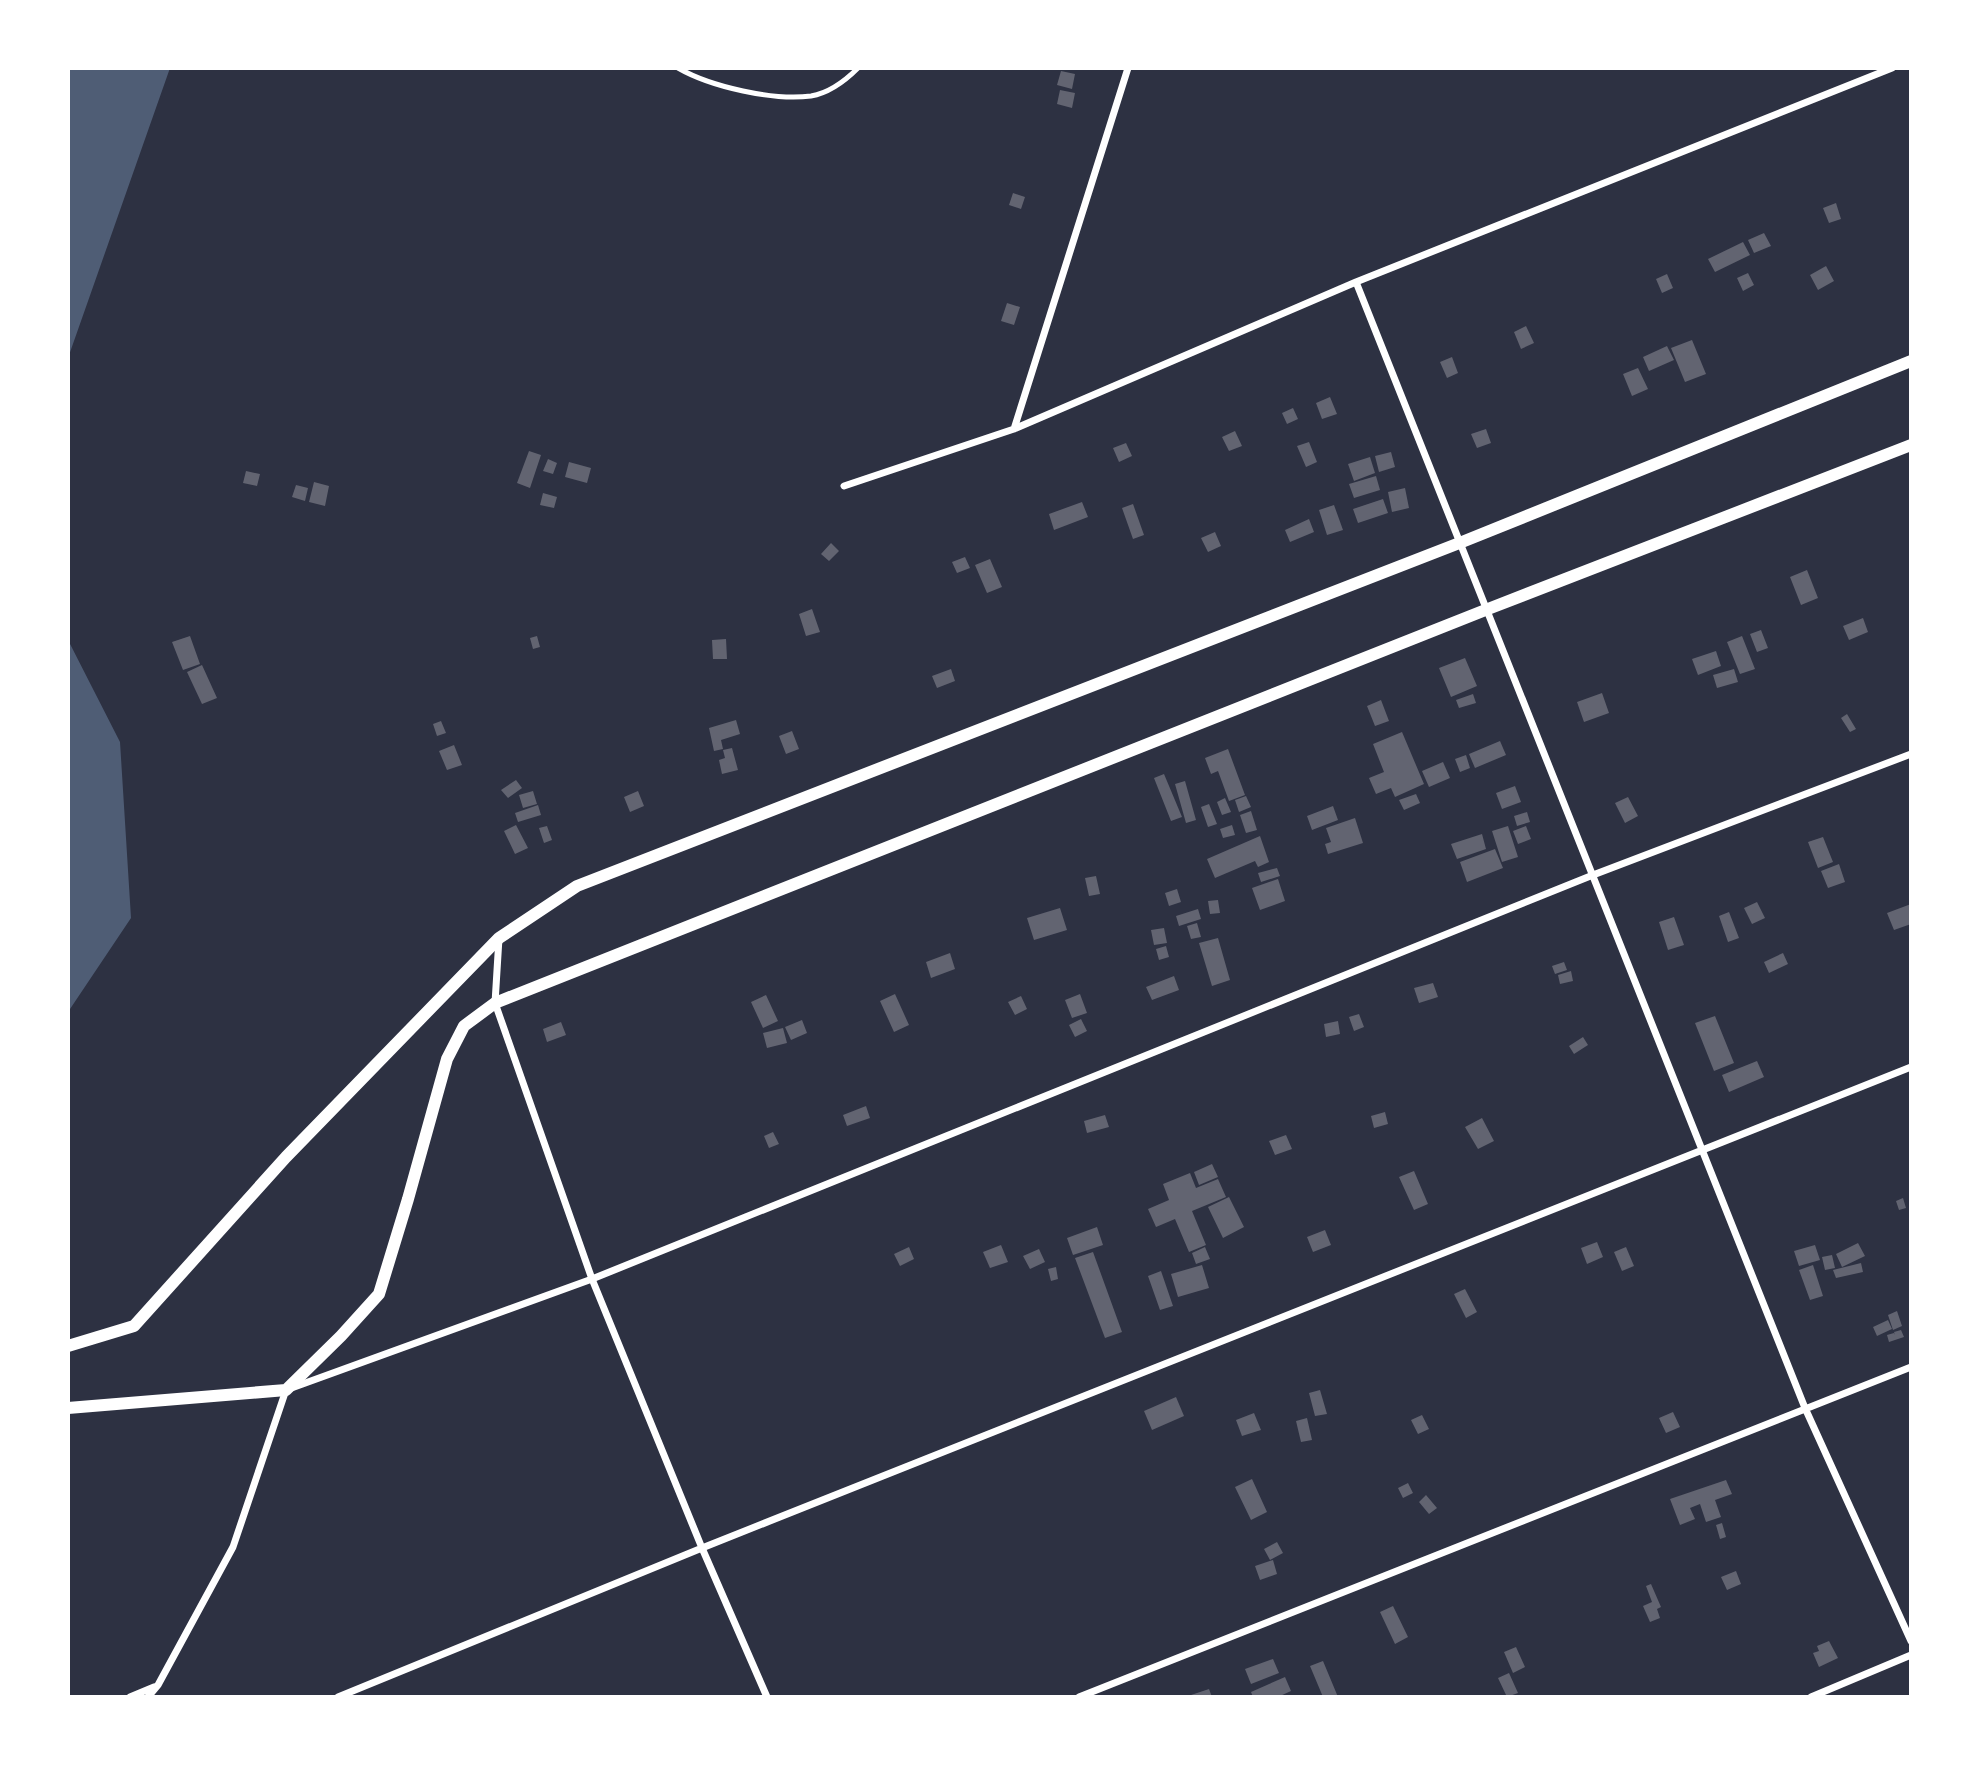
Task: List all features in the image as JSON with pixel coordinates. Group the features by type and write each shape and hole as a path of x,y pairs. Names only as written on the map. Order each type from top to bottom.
{"street":[{"path":"1014,429 1128,68"},
{"path":"844,486 1014,429 1356,282 1892,68"},
{"path":"1356,282 1462,542 1805,1408 1911,1641"},
{"path":"68,1346 134,1326 286,1157 499,937 577,886 1462,542 1911,361"},
{"path":"148,1697 158,1685 233,1547 286,1390 379,1294 447,1059 464,1026 495,1003 1488,609 1911,445"},
{"path":"68,1408 286,1390 592,1279 1593,875 1911,754"},
{"path":"499,937 495,1003 592,1279 702,1548 767,1697"},
{"path":"338,1697 702,1548 1911,1067"},
{"path":"1079,1697 1911,1367"},
{"path":"1811,1697 1911,1655"},
{"path":"130,1697 158,1685"}],"lane":[{"path":"678,68 720,85 755,93 813,96 832,88 858,68"}],"water":[{"path":"68,68 170,68 68,358"},
{"path":"68,640 120,742 131,918 68,1012"}],"building":[{"path":"1061,71 1075,74 1072,89 1057,85"},
{"path":"1060,90 1075,93 1072,108 1057,104"},
{"path":"1013,193 1025,197 1021,209 1009,205"},
{"path":"1836,203 1841,219 1829,223 1823,208"},
{"path":"1764,233 1771,246 1754,253 1748,240"},
{"path":"1743,242 1750,255 1715,272 1708,259"},
{"path":"1826,266 1834,281 1818,290 1810,275"},
{"path":"1748,273 1754,285 1743,291 1737,278"},
{"path":"1667,274 1673,288 1662,293 1656,279"},
{"path":"1007,303 1020,307 1014,325 1001,321"},
{"path":"1526,326 1534,343 1521,349 1514,332"},
{"path":"1692,340 1706,374 1685,382 1671,348"},
{"path":"1667,346 1674,360 1649,371 1643,357"},
{"path":"1452,357 1458,373 1447,378 1440,362"},
{"path":"1638,368 1648,389 1632,396 1623,374"},
{"path":"1330,397 1337,414 1322,419 1316,403"},
{"path":"1293,408 1298,419 1287,424 1282,413"},
{"path":"1486,429 1491,443 1477,448 1471,434"},
{"path":"1235,431 1242,446 1229,451 1222,437"},
{"path":"1309,442 1317,462 1306,467 1297,446"},
{"path":"1126,443 1132,456 1119,462 1113,448"},
{"path":"529,451 541,455 530,488 517,483"},
{"path":"1391,452 1395,467 1379,472 1375,456"},
{"path":"1370,457 1375,473 1354,481 1348,464"},
{"path":"548,459 557,463 553,474 543,471"},
{"path":"569,462 591,468 587,483 565,477"},
{"path":"246,471 260,474 257,486 243,483"},
{"path":"1376,476 1380,490 1354,498 1349,484"},
{"path":"314,482 329,486 325,506 309,502"},
{"path":"296,485 308,488 305,501 292,497"},
{"path":"1405,488 1409,508 1392,512 1388,492"},
{"path":"543,493 557,497 554,508 540,505"},
{"path":"1383,499 1388,513 1358,523 1353,509"},
{"path":"1082,502 1088,517 1054,530 1049,514"},
{"path":"1133,504 1144,535 1133,539 1122,508"},
{"path":"1334,505 1343,530 1327,535 1319,510"},
{"path":"1309,519 1314,532 1290,542 1285,530"},
{"path":"1215,532 1221,546 1208,552 1201,538"},
{"path":"831,543 839,551 829,561 821,554"},
{"path":"965,557 970,568 957,573 952,562"},
{"path":"990,559 1002,587 987,593 975,565"},
{"path":"1807,570 1818,598 1801,605 1790,577"},
{"path":"812,609 820,632 806,636 799,614"},
{"path":"1863,618 1868,632 1849,640 1843,626"},
{"path":"1761,630 1768,648 1757,652 1750,634"},
{"path":"190,636 200,664 183,670 172,642"},
{"path":"537,636 540,647 533,649 530,638"},
{"path":"1742,636 1755,669 1740,674 1727,642"},
{"path":"726,639 727,659 713,659 712,640"},
{"path":"1716,651 1721,666 1698,675 1692,659"},
{"path":"1465,658 1477,686 1451,697 1439,668"},
{"path":"202,665 217,698 202,704 187,672"},
{"path":"951,669 955,681 937,688 932,676"},
{"path":"1734,669 1738,682 1717,688 1713,675"},
{"path":"1602,693 1609,713 1584,722 1577,702"},
{"path":"1473,694 1476,703 1459,708 1456,700"},
{"path":"1381,700 1389,721 1375,726 1367,706"},
{"path":"1847,714 1856,729 1850,732 1841,718"},
{"path":"736,720 740,734 721,740 723,749 714,751 709,728"},
{"path":"441,721 446,733 437,736 433,724"},
{"path":"792,731 799,749 786,754 779,736"},
{"path":"1402,732 1424,784 1395,797 1391,788 1376,794 1369,778 1384,772 1373,744"},
{"path":"1500,741 1506,755 1475,768 1469,754"},
{"path":"454,745 462,765 447,770 439,751"},
{"path":"732,748 738,770 722,774 719,760 725,758 723,750"},
{"path":"1228,749 1245,795 1229,801 1218,771 1211,774 1205,758"},
{"path":"1466,755 1470,768 1460,772 1455,759"},
{"path":"1443,762 1450,778 1429,787 1422,771"},
{"path":"1164,774 1182,817 1171,821 1154,778"},
{"path":"516,780 522,788 508,798 501,790"},
{"path":"1185,781 1196,820 1186,823 1175,784"},
{"path":"1515,786 1521,802 1502,809 1496,793"},
{"path":"533,791 537,804 523,808 519,795"},
{"path":"638,791 644,806 630,812 624,797"},
{"path":"1416,794 1420,803 1404,810 1399,800"},
{"path":"1246,796 1251,807 1239,812 1235,800"},
{"path":"1628,797 1638,816 1625,823 1615,803"},
{"path":"1225,798 1231,812 1222,815 1217,802"},
{"path":"1209,804 1217,824 1208,827 1201,807"},
{"path":"538,805 541,815 518,822 515,813"},
{"path":"1333,806 1338,820 1312,830 1307,816"},
{"path":"1251,811 1257,830 1246,833 1240,815"},
{"path":"1527,812 1530,822 1517,826 1514,816"},
{"path":"1355,818 1363,843 1328,854 1325,844 1331,842 1326,828"},
{"path":"516,825 528,848 515,854 504,831"},
{"path":"1232,825 1235,835 1223,838 1220,829"},
{"path":"547,826 552,840 544,843 539,828"},
{"path":"1508,826 1518,857 1502,862 1492,831"},
{"path":"1526,826 1531,839 1518,844 1513,831"},
{"path":"1482,834 1486,849 1457,859 1451,844"},
{"path":"1260,836 1269,862 1258,867 1255,861 1215,878 1207,859"},
{"path":"1823,837 1833,862 1818,868 1808,842"},
{"path":"1495,849 1503,868 1467,882 1460,862"},
{"path":"1839,864 1845,882 1828,888 1821,871"},
{"path":"1277,868 1280,876 1261,882 1258,873"},
{"path":"1096,876 1100,894 1089,896 1085,878"},
{"path":"1278,879 1285,901 1260,910 1252,888"},
{"path":"1177,889 1181,902 1169,906 1165,893"},
{"path":"1218,900 1220,913 1210,914 1208,901"},
{"path":"1757,902 1765,918 1752,924 1744,908"},
{"path":"1911,904 1911,924 1894,930 1887,913"},
{"path":"1060,908 1067,930 1034,940 1027,918"},
{"path":"1198,909 1201,919 1179,926 1176,916"},
{"path":"1729,912 1739,938 1728,942 1719,916"},
{"path":"1674,917 1684,945 1668,950 1659,922"},
{"path":"1197,923 1201,937 1191,939 1187,926"},
{"path":"1164,928 1167,943 1154,945 1151,930"},
{"path":"1218,938 1230,980 1212,986 1199,943"},
{"path":"1166,946 1169,957 1159,960 1156,949"},
{"path":"950,953 955,969 931,978 926,962"},
{"path":"1783,953 1788,964 1769,973 1764,962"},
{"path":"1564,962 1567,970 1555,974 1552,966"},
{"path":"1571,971 1573,981 1560,984 1558,975"},
{"path":"1174,976 1179,990 1152,1000 1146,987"},
{"path":"1433,983 1438,997 1419,1003 1414,988"},
{"path":"895,994 909,1025 894,1032 880,1001"},
{"path":"1080,994 1087,1013 1072,1018 1065,1000"},
{"path":"766,995 778,1021 763,1028 751,1002"},
{"path":"1021,996 1027,1009 1015,1015 1008,1002"},
{"path":"1359,1014 1364,1027 1354,1031 1349,1017"},
{"path":"1715,1016 1734,1063 1714,1071 1695,1023"},
{"path":"1081,1019 1087,1031 1075,1037 1069,1025"},
{"path":"802,1020 807,1033 791,1040 785,1027"},
{"path":"1338,1021 1340,1034 1326,1037 1324,1024"},
{"path":"561,1022 566,1035 547,1042 543,1029"},
{"path":"783,1028 787,1043 767,1048 763,1033"},
{"path":"1583,1037 1588,1045 1574,1054 1569,1046"},
{"path":"1757,1061 1764,1077 1729,1092 1722,1075"},
{"path":"866,1106 870,1118 847,1126 843,1115"},
{"path":"1385,1112 1388,1124 1374,1128 1371,1116"},
{"path":"1105,1115 1109,1127 1087,1133 1084,1121"},
{"path":"1482,1118 1494,1141 1478,1149 1465,1127"},
{"path":"773,1132 779,1144 769,1148 764,1136"},
{"path":"1286,1135 1292,1149 1275,1155 1269,1141"},
{"path":"1212,1164 1218,1177 1199,1185 1194,1172"},
{"path":"1414,1171 1428,1204 1414,1210 1399,1177"},
{"path":"1190,1173 1196,1188 1218,1179 1226,1197 1192,1211 1206,1245 1189,1252 1175,1219 1156,1227 1148,1209 1169,1200 1163,1184"},
{"path":"1229,1197 1244,1227 1223,1238 1208,1207"},
{"path":"1903,1198 1906,1208 1899,1210 1896,1201"},
{"path":"1097,1227 1103,1245 1073,1255 1067,1238"},
{"path":"1325,1230 1331,1245 1313,1252 1307,1237"},
{"path":"1597,1242 1603,1257 1587,1264 1581,1248"},
{"path":"1858,1243 1865,1256 1842,1267 1836,1254"},
{"path":"1001,1245 1008,1262 990,1268 983,1252"},
{"path":"1815,1245 1820,1260 1799,1266 1794,1251"},
{"path":"909,1247 914,1259 900,1266 894,1254"},
{"path":"1205,1247 1210,1259 1196,1264 1192,1253"},
{"path":"1626,1247 1634,1266 1622,1271 1614,1252"},
{"path":"1039,1249 1045,1262 1030,1269 1023,1256"},
{"path":"1093,1252 1122,1332 1105,1338 1075,1258"},
{"path":"1832,1255 1835,1268 1825,1270 1822,1257"},
{"path":"1861,1263 1863,1272 1836,1278 1833,1270"},
{"path":"1202,1265 1209,1288 1178,1297 1171,1274"},
{"path":"1813,1265 1823,1296 1810,1300 1799,1270"},
{"path":"1056,1267 1058,1279 1051,1281 1048,1269"},
{"path":"1161,1271 1173,1306 1160,1310 1148,1276"},
{"path":"1465,1289 1477,1312 1466,1318 1454,1294"},
{"path":"1897,1311 1902,1326 1893,1330 1888,1315"},
{"path":"1888,1320 1892,1329 1877,1336 1873,1327"},
{"path":"1901,1330 1904,1337 1889,1342 1887,1335 1895,1335 1894,1332"},
{"path":"1320,1390 1327,1414 1315,1416 1309,1393"},
{"path":"1176,1397 1184,1416 1152,1430 1144,1411"},
{"path":"1673,1412 1680,1427 1666,1433 1659,1418"},
{"path":"1254,1413 1261,1430 1242,1436 1236,1420"},
{"path":"1422,1415 1429,1429 1418,1434 1411,1420"},
{"path":"1307,1418 1312,1440 1301,1442 1296,1421"},
{"path":"1252,1479 1267,1512 1251,1520 1235,1487"},
{"path":"1726,1480 1732,1494 1715,1500 1721,1517 1706,1522 1700,1504 1690,1508 1695,1519 1680,1525 1670,1499"},
{"path":"1408,1483 1413,1493 1403,1498 1398,1488"},
{"path":"1426,1495 1437,1508 1429,1514 1419,1502"},
{"path":"1722,1523 1726,1537 1720,1539 1716,1525"},
{"path":"1277,1542 1283,1553 1270,1560 1264,1549"},
{"path":"1273,1560 1277,1574 1260,1580 1255,1566"},
{"path":"1736,1571 1741,1584 1727,1590 1721,1577"},
{"path":"1651,1584 1661,1607 1657,1609 1660,1618 1650,1622 1643,1606 1652,1602 1646,1586"},
{"path":"1393,1606 1408,1637 1395,1644 1380,1612"},
{"path":"1829,1641 1838,1658 1819,1667 1813,1653 1819,1651 1817,1646"},
{"path":"1516,1647 1525,1667 1513,1673 1504,1652"},
{"path":"1273,1659 1279,1673 1251,1684 1245,1669"},
{"path":"1323,1661 1338,1697 1323,1697 1310,1666"},
{"path":"1509,1673 1518,1693 1507,1697 1498,1678"},
{"path":"1285,1677 1291,1691 1278,1697 1253,1697 1251,1692"},
{"path":"1209,1689 1212,1697 1188,1697 1188,1696"}]}
